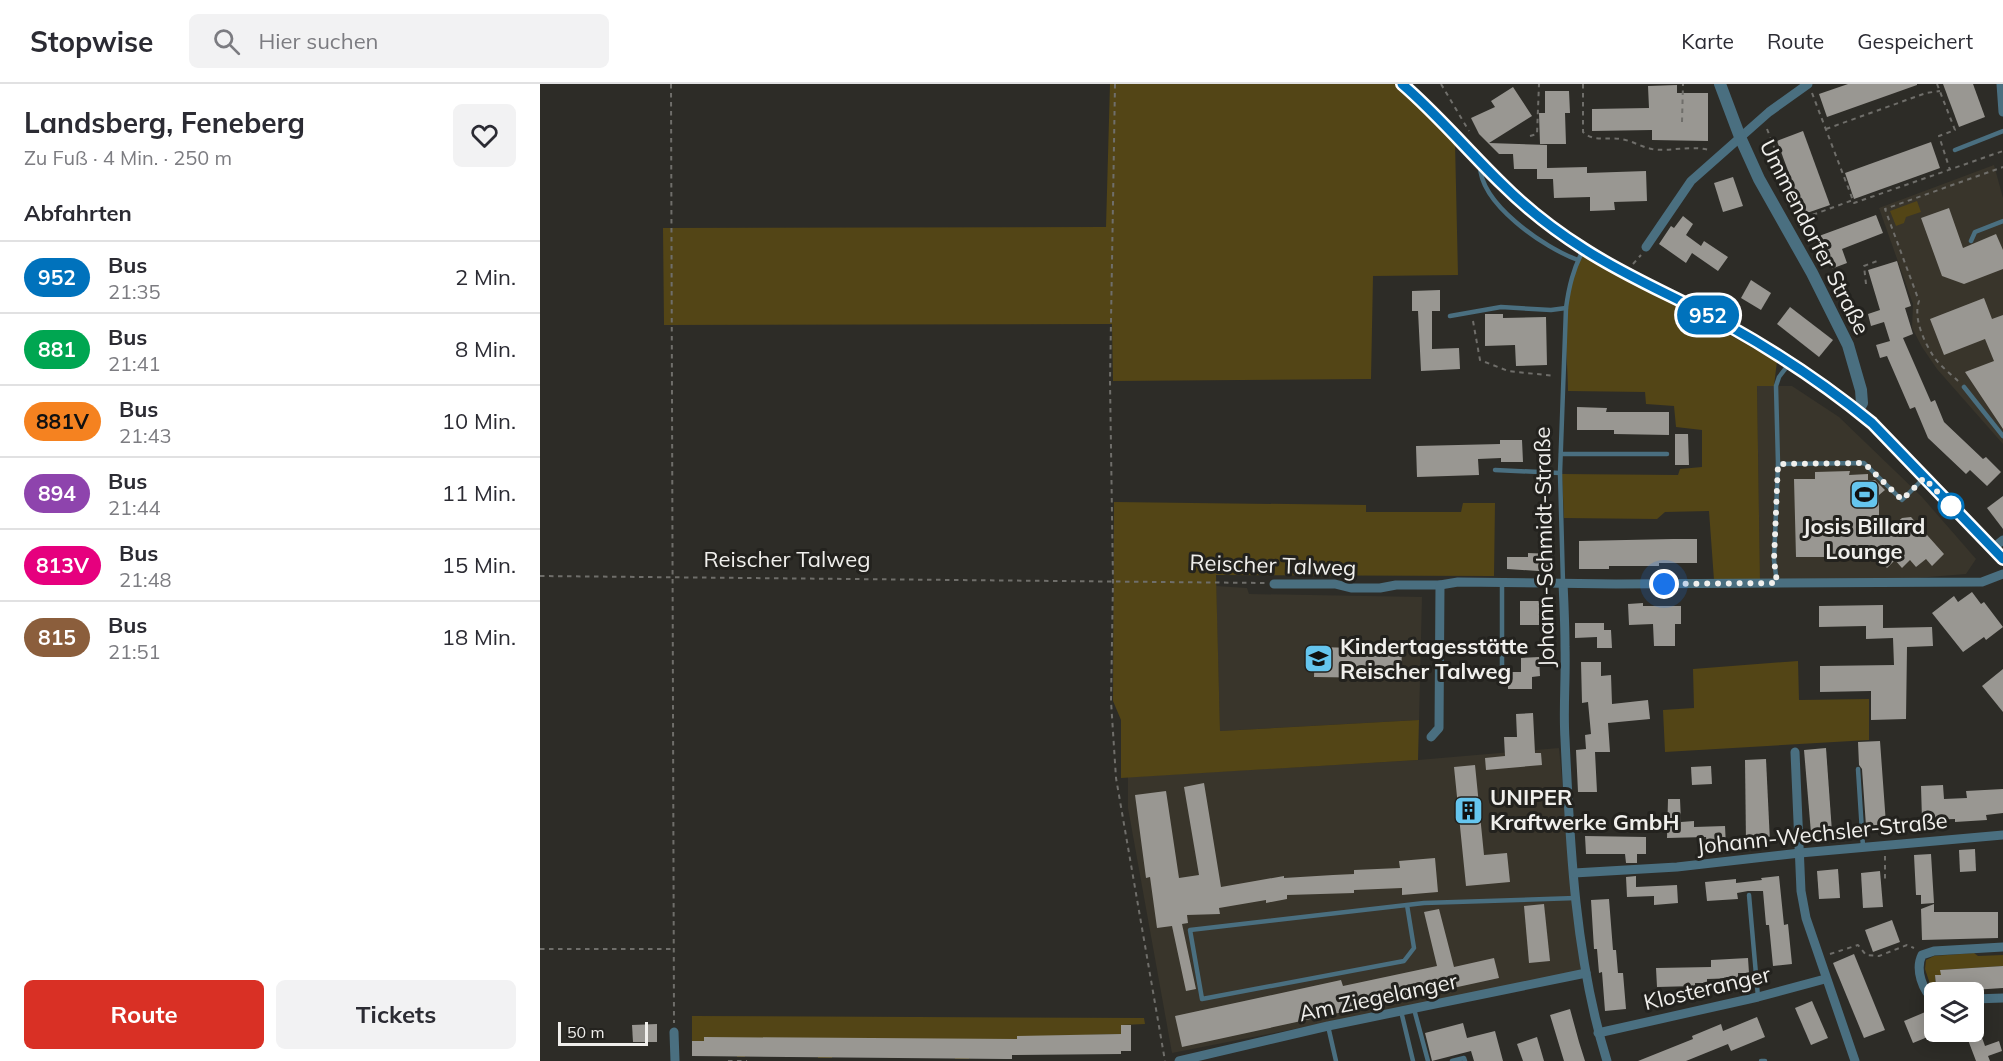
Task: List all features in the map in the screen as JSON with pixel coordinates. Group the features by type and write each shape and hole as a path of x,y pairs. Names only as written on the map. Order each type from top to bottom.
{"street":[{"path":"1402,84 1538,217 1581,254 1627,274 1727,325 1790,362 1857,411 1872,423 1924,478 1998,544 2003,559"},
{"name":"Ummendorfer Straße","path":"1720,84 1759,179 1812,273 1848,345 1861,390 1862,403 1857,411"},
{"path":"2001,84 2003,109"},
{"path":"1646,246 1691,182 1763,117 1810,88"},
{"name":"Reischer Talweg","path":"1274,584 1335,584 1351,588 1380,588 1458,582 1982,582 2003,574"},
{"name":"Johann-Schmidt-Straße","path":"1563,583 1565,740 1576,898 1586,973 1598,1032 1607,1061"},
{"path":"1431,737 1438,728 1440,585"},
{"path":"1795,752 1801,891 1806,918 1855,1061"},
{"name":"Johann-Wechsler-Straße","path":"1574,873 1677,867 1800,852 2003,835"},
{"path":"1924,985 1919,973 1922,955 1934,951 2003,947"},
{"name":"Am Ziegelanger","path":"1179,1061 1328,1026 1586,973"},
{"name":"Klosteranger","path":"1598,1032 1758,997 1825,979"},
{"path":"1984,999 2003,998"},
{"path":"675,1032 675,1061"}],"lane":[{"path":"1955,150 2003,132"},
{"path":"1480,161 1479,171 1484,185 1493,200 1508,215 1554,249 1581,254"},
{"path":"1971,241 1975,232 2003,221"},
{"name":"Johann-Schmidt-Straße","path":"1563,583 1560,473 1566,308 1569,284 1581,254"},
{"path":"1450,316 1501,307 1551,310 1566,308"},
{"path":"1777,583 1774,560 1778,464 1776,386 1779,376 1790,362"},
{"path":"1964,387 2003,436"},
{"path":"1561,454 1667,454"},
{"path":"1778,464 1864,463 1902,500 1924,478"},
{"path":"1495,470 1560,473"},
{"path":"1502,582 1502,684"},
{"path":"1858,769 1863,847"},
{"path":"1749,894 1758,997"},
{"path":"1407,905 1414,948 1404,961 1202,999 1190,930 1407,905 1576,898"},
{"path":"1414,1009 1428,1061"},
{"path":"1401,1011 1413,1061"},
{"path":"1328,1026 1336,1061"},
{"path":"1452,1061 1464,1058 1465,1061"}],"path":[{"path":"671,84 675,1032"},
{"path":"1115,84 1110,381 1113,581 1111,701 1116,778 1165,1061"},
{"path":"1441,84 1463,124 1470,132"},
{"path":"1530,136 1537,134 1539,84"},
{"path":"1583,84 1583,132 1586,136 1621,139 1653,149 1694,146 1710,150 1719,156"},
{"path":"1682,122 1683,84"},
{"path":"1937,84 1955,130 1939,136 1950,170"},
{"path":"1810,88 1854,203 2003,151"},
{"path":"1826,129 1926,93 1940,91"},
{"path":"1763,117 1802,218"},
{"path":"1964,387 1934,358 1921,331 1916,310 1919,301 1885,209 2003,167"},
{"path":"1784,225 1853,200"},
{"path":"1626,260 1633,264"},
{"path":"1866,284 1864,266 1877,261"},
{"path":"1472,312 1480,360 1508,371 1564,377"},
{"name":"Reischer Talweg","path":"540,576 1274,584"},
{"path":"1884,845 1886,880"},
{"path":"1818,958 1858,945 1866,955 1879,956 1907,945 1922,955"},
{"path":"540,950 675,949"},
{"path":"728,1061 747,1061"}],"shaded area":[{"path":"1110,84 1397,84 1455,142 1458,275 1373,276 1371,379 1113,381 1112,324 664,325 663,228 1106,227"},
{"path":"1994,165 2003,198 2003,444 1937,369 1912,328 1913,304 1879,208"},
{"path":"1917,201 1921,212 1906,217 1904,223 1896,226 1890,211"},
{"path":"1582,254 1777,361 1774,386 1757,386 1760,580 1714,580 1709,511 1665,512 1657,519 1564,518 1562,474 1678,475 1680,469 1702,467 1702,430 1676,427 1674,406 1646,404 1645,392 1568,391 1567,300 1569,282"},
{"path":"1757,386 1792,386 1839,417 1922,497 1976,559 1966,574 1905,579 1760,580"},
{"path":"1114,502 1366,505 1366,512 1461,512 1463,503 1495,503 1494,576 1216,575 1220,731 1419,720 1418,760 1121,778 1121,720 1113,701"},
{"name":"Kindertagesstätte Reischer Talweg","path":"1216,586 1247,588 1249,594 1422,597 1419,720 1220,731"},
{"path":"1798,661 1799,700 1869,699 1869,740 1665,752 1663,710 1694,708 1693,669"},
{"name":"UNIPER Kraftwerke GmbH","path":"1559,748 1571,873 1584,972 1172,1053 1128,808 1128,777 1418,760"},
{"path":"1974,953 1978,956 2003,955 2003,966 1941,970 1941,975 1935,976 1935,982 1929,982 1925,969 1926,960 1934,956"},
{"path":"692,1016 1144,1018 1145,1024 1122,1025 1121,1034 1017,1037 1017,1055 969,1039 969,1059 955,1059 955,1040 899,1039 899,1058 888,1058 888,1039 832,1039 832,1058 818,1058 818,1039 745,1038 745,1057 737,1057 737,1050 704,1037 704,1041 692,1041"}],"building":[{"path":"1848,84 1917,85 1827,117 1819,94"},
{"path":"1943,84 1973,84 1985,117 1959,127"},
{"path":"1677,85 1677,93 1708,93 1708,141 1652,140 1652,130 1592,131 1592,109 1649,108 1648,86"},
{"path":"1513,87 1532,116 1489,143 1547,145 1547,168 1587,167 1587,173 1646,171 1647,201 1614,202 1615,210 1590,211 1590,197 1554,198 1553,179 1537,179 1537,169 1514,169 1513,154 1499,154 1479,134 1471,118 1495,107 1491,101"},
{"path":"1545,91 1569,91 1570,113 1565,113 1566,144 1540,144 1539,113 1545,113"},
{"path":"1803,131 1830,205 1804,214 1777,141"},
{"path":"1931,142 1940,168 1854,199 1845,173"},
{"path":"1733,177 1743,206 1723,212 1714,183"},
{"path":"1949,208 1963,248 1996,234 2003,250 2003,269 1964,284 1942,276 1921,218"},
{"path":"1876,215 1883,233 1842,249 1847,263 1831,269 1819,236"},
{"path":"1683,216 1693,224 1686,235 1701,246 1704,241 1728,257 1718,271 1692,253 1686,263 1659,244 1671,226 1674,228"},
{"path":"1897,261 1911,306 1905,308 1913,334 1903,338 1931,402 1935,400 1944,422 1983,459 1986,457 2001,472 1987,486 1970,470 1966,474 1928,438 1915,407 1910,409 1887,356 1880,358 1876,345 1890,341 1884,322 1871,326 1868,314 1880,310 1868,270"},
{"path":"1751,280 1771,293 1761,310 1741,298"},
{"path":"1440,290 1440,311 1432,311 1432,349 1459,348 1460,369 1421,371 1418,311 1412,311 1412,291"},
{"path":"1984,298 1992,319 2003,315 2003,429 1965,372 1994,361 1985,339 1944,355 1930,319"},
{"path":"1790,307 1833,340 1819,357 1777,324"},
{"path":"1485,314 1503,314 1503,318 1546,317 1547,365 1516,366 1515,345 1485,346"},
{"path":"1577,407 1607,408 1606,412 1669,412 1669,435 1614,434 1614,430 1577,430"},
{"path":"1675,434 1688,434 1689,465 1675,465"},
{"path":"1500,440 1522,440 1523,462 1501,462 1501,458 1478,459 1479,475 1417,477 1416,446 1500,444"},
{"path":"1850,471 1849,475 1868,474 1868,480 1875,480 1885,490 1879,495 1879,518 1886,524 1895,524 1902,518 1911,517 1944,554 1932,566 1926,559 1916,567 1910,560 1902,568 1895,560 1887,568 1877,557 1796,557 1794,479 1815,479 1815,472"},
{"path":"2003,496 2003,529 1987,508"},
{"path":"1697,539 1697,563 1659,563 1659,566 1609,566 1609,569 1579,569 1579,541"},
{"path":"1528,553 1553,554 1553,572 1507,569 1507,557 1528,557"},
{"path":"1972,592 1981,604 1984,602 2003,627 1986,640 1984,637 1963,652 1932,613 1954,596 1958,602"},
{"path":"1520,601 1539,601 1539,625 1520,625"},
{"path":"1643,603 1643,606 1681,606 1681,624 1675,624 1675,646 1654,646 1653,624 1629,625 1628,604"},
{"path":"1883,605 1883,628 1932,627 1933,646 1907,647 1906,719 1871,720 1871,691 1820,692 1820,666 1894,665 1893,638 1866,639 1866,626 1819,627 1819,606"},
{"path":"1575,623 1604,623 1604,630 1611,630 1612,648 1597,648 1597,637 1575,638"},
{"path":"1315,647 1402,649 1401,676 1314,677"},
{"path":"1539,657 1540,676 1532,677 1532,689 1508,689 1508,672 1521,672 1521,658"},
{"path":"1581,662 1601,662 1601,676 1611,675 1612,704 1648,700 1650,719 1608,723 1610,752 1595,752 1597,792 1578,792 1576,750 1586,749 1585,735 1591,734 1588,702 1582,703"},
{"path":"2003,669 2003,712 1982,686"},
{"path":"1533,713 1535,753 1541,753 1542,765 1486,770 1485,758 1505,756 1504,737 1517,737 1516,714"},
{"path":"1880,741 1886,824 1866,826 1858,742"},
{"path":"1826,748 1832,832 1811,833 1804,750"},
{"path":"1766,759 1770,842 1746,843 1745,760"},
{"name":"UNIPER Kraftwerke GmbH","path":"1475,765 1484,855 1507,853 1510,882 1466,886 1454,767"},
{"path":"1711,766 1712,784 1692,785 1691,767"},
{"path":"1204,783 1221,887 1284,876 1284,878 1354,874 1354,870 1400,868 1399,861 1435,858 1438,892 1402,895 1402,888 1354,890 1354,893 1287,895 1287,899 1219,908 1220,914 1187,915 1188,923 1182,924 1196,989 1186,991 1172,926 1157,928 1150,877 1146,878 1135,795 1166,791 1179,878 1199,875 1184,787"},
{"path":"1943,785 1944,799 1967,798 1966,791 2003,789 2003,813 1986,815 1987,820 1955,822 1955,819 1922,820 1921,786"},
{"path":"1668,799 1680,799 1681,822 1694,821 1694,827 1725,826 1726,846 1707,847 1706,837 1667,838"},
{"path":"1585,836 1646,837 1646,854 1637,854 1637,863 1626,863 1625,854 1586,854"},
{"path":"1975,849 1976,871 1960,872 1959,850"},
{"path":"1931,854 1934,903 1921,904 1921,895 1916,895 1914,855"},
{"path":"1838,869 1840,898 1819,899 1817,871"},
{"path":"1880,871 1883,907 1863,908 1861,873"},
{"path":"1636,876 1636,887 1677,885 1678,903 1654,905 1654,896 1627,897 1626,877"},
{"path":"1779,876 1784,925 1788,924 1792,964 1773,966 1763,891 1737,893 1738,899 1707,901 1705,882 1736,879 1736,883"},
{"path":"1609,899 1613,950 1616,950 1618,973 1623,973 1626,1009 1605,1011 1602,972 1599,973 1597,949 1594,949 1591,900"},
{"path":"1544,904 1550,961 1529,963 1524,906"},
{"path":"1934,904 1934,912 1998,912 1998,938 1922,940 1921,909"},
{"path":"1439,909 1454,967 1494,958 1499,978 1182,1047 1175,1016 1341,980 1343,986 1437,966 1424,912"},
{"path":"1892,920 1900,942 1873,952 1865,930"},
{"path":"1854,954 1885,1030 1864,1038 1833,963"},
{"path":"1748,958 1749,973 1738,973 1738,978 1707,979 1707,983 1695,983 1695,986 1657,987 1656,968 1711,967 1711,960"},
{"path":"2003,966 2003,988 1984,989 1984,982 1936,982 1935,975 1941,975 1940,970"},
{"path":"1812,1001 1828,1038 1811,1045 1795,1008"},
{"path":"1570,1009 1585,1061 1564,1061 1550,1015"},
{"path":"1924,1013 1924,1038 1913,1043 1904,1021"},
{"path":"1757,1017 1765,1037 1731,1051 1728,1044 1686,1061 1638,1061 1693,1039 1692,1036 1721,1024 1723,1031"},
{"path":"1463,1023 1467,1038 1495,1031 1503,1061 1474,1061 1471,1051 1432,1061 1425,1033"},
{"path":"657,1024 657,1042 633,1042 632,1025"},
{"path":"1121,1025 1131,1025 1131,1051 1121,1051 1121,1054 1012,1055 1012,1059 692,1056 692,1041 704,1041 704,1037 1017,1039 1017,1036 1121,1034"},
{"path":"1537,1037 1544,1061 1523,1061 1517,1044"},
{"path":"1999,1041 2002,1051 1988,1056 1990,1061 1976,1061 1969,1042 1984,1042 1985,1046"}],"bus line":[{"name":"952","path":"1402,84 1538,217 1584,249 1627,274 1727,325 1781,356 1857,411 1872,423 2003,559"}],"place":[{"name":"Josis Billard Lounge","path":"1864,494"},
{"name":"Kindertagesstätte Reischer Talweg","path":"1319,659"},
{"name":"UNIPER Kraftwerke GmbH","path":"1469,810"}],"route":[{"path":"1664,584 1777,583 1774,560 1778,464 1864,463 1902,500 1924,478 1951,506"}]}
